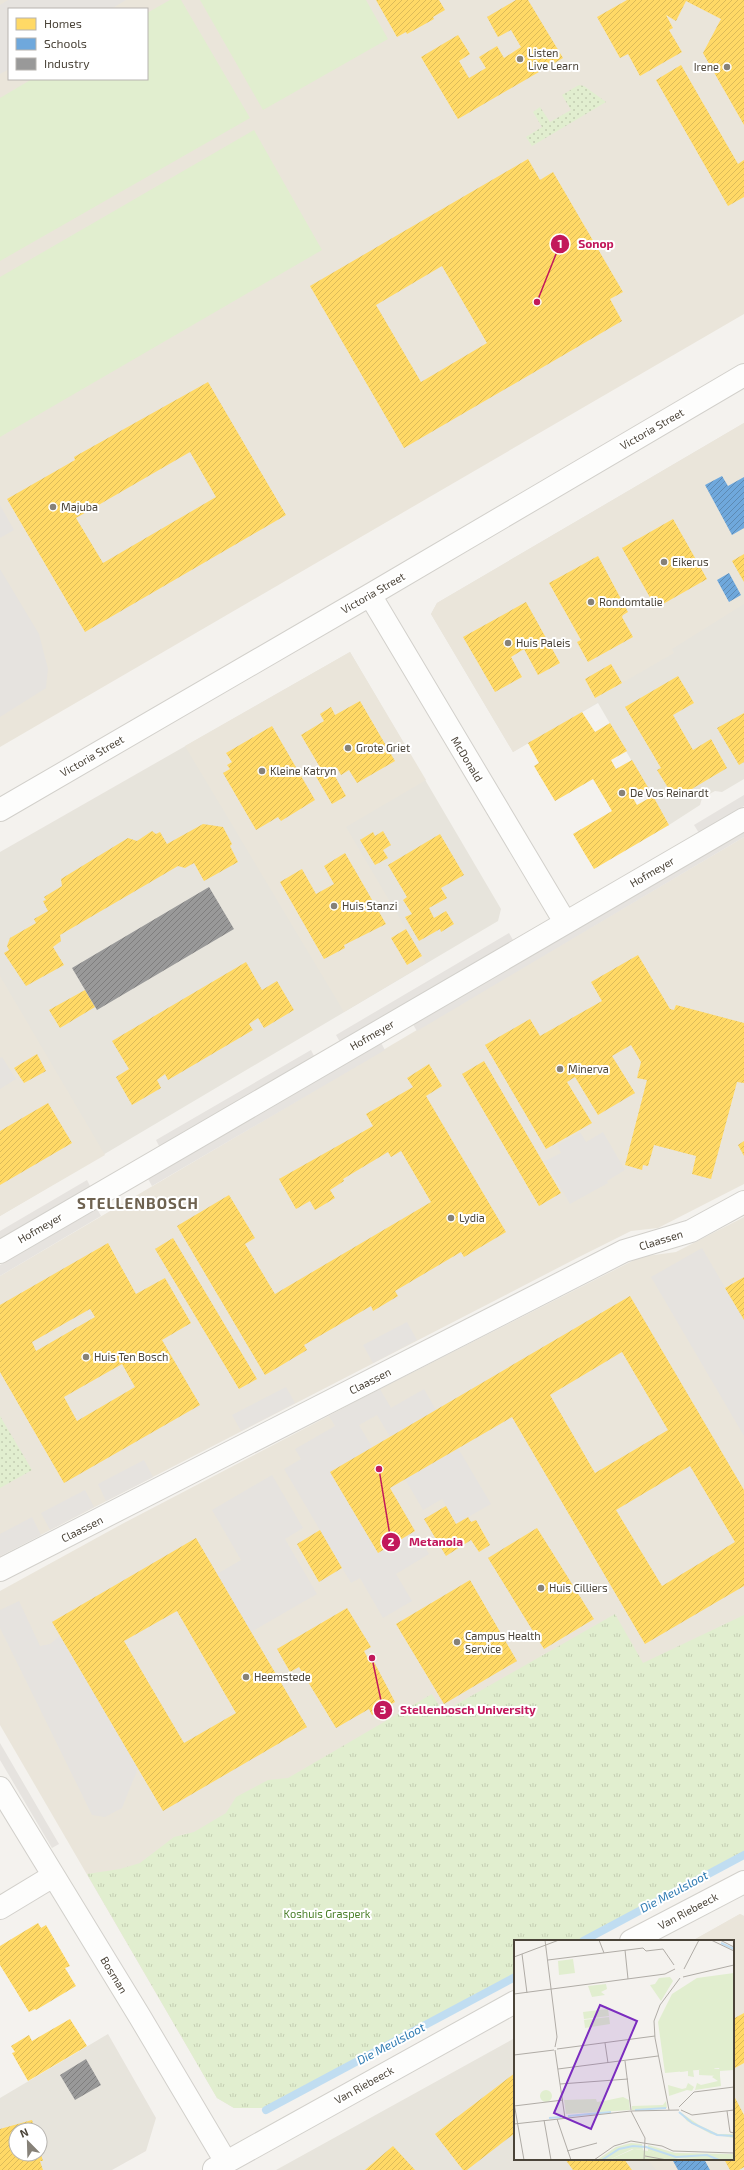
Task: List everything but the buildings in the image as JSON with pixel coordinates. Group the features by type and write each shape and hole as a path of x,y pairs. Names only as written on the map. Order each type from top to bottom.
{"street":[{"name":"Victoria Street","path":"0,810 370,595 744,374"},
{"name":"McDonald","path":"370,595 564,922"},
{"name":"Hofmeyer","path":"0,1252 564,922 744,819"},
{"name":"Claassen","path":"0,1570 624,1251 691,1231 744,1202"},
{"name":"Bosman","path":"0,1788 148,2030 220,2166"},
{"path":"0,1908 53,1876"},
{"name":"Van Riebeeck","path":"633,1940 744,1882"},
{"name":"Van Riebeeck","path":"220,2166 514,2003"}],"shaded area":[{"path":"0,0 744,0 744,314 0,747"},
{"path":"8,0 126,0 113,8 8,8 8,70 0,74 0,5"},
{"path":"744,423 744,779 722,792 715,791 702,798 700,805 669,825 598,703 513,752 431,614 437,603"},
{"path":"744,423 744,604 672,649 674,653 596,698 598,702 513,752 431,614 437,603"},
{"path":"0,505 14,530 0,538"},
{"path":"0,569 39,634 48,669 46,688 0,717"},
{"path":"350,652 501,909 498,921 0,1216 0,852"},
{"path":"350,652 426,780 346,827 426,963 344,1012 185,746"},
{"path":"744,795 744,806 699,833 694,825"},
{"path":"744,826 744,837 417,1031 412,1023"},
{"path":"744,837 744,1184 658,1228 631,1231 579,1257 0,1556 0,1276"},
{"path":"509,933 513,940 340,1042 336,1035"},
{"path":"0,976 105,1155 0,1216"},
{"path":"380,1041 385,1050 152,1186 147,1177"},
{"path":"311,1050 315,1058 160,1148 156,1140"},
{"path":"2,1057 16,1079 0,1089 0,1058"},
{"path":"580,1132 586,1142 603,1132 625,1170 607,1181 608,1183 570,1204 545,1161 561,1153 557,1145"},
{"path":"87,1180 91,1188 0,1241 0,1231"},
{"path":"97,1209 101,1216 0,1276 0,1265"},
{"path":"744,1217 744,1851 579,1940 514,1940 514,1975 264,2108 234,2108 217,2098 0,1725 0,1591 122,1524 380,1389 640,1257 676,1252"},
{"path":"702,1248 744,1320 744,1436 651,1277"},
{"path":"407,1322 417,1340 373,1363 363,1345"},
{"path":"286,1387 295,1403 241,1431 232,1415"},
{"path":"380,1389 391,1408 424,1389 436,1410 390,1437 377,1415 359,1425 372,1447 401,1540 415,1531 429,1554 396,1574 412,1601 383,1618 360,1578 351,1583 284,1469 301,1459 295,1449 335,1426 329,1416"},
{"path":"458,1448 491,1504 456,1524 442,1499 423,1510 405,1479"},
{"path":"144,1460 153,1477 106,1501 98,1484"},
{"path":"272,1475 303,1528 285,1539 317,1594 251,1632 217,1574 241,1560 212,1510"},
{"path":"85,1490 94,1507 50,1530 41,1513"},
{"path":"32,1517 41,1535 0,1556 0,1534"},
{"path":"19,1601 40,1646 50,1644 60,1636 138,1768 122,1808 105,1817 92,1815 0,1628 0,1610"},
{"path":"0,1743 59,1844 52,1848 0,1760"},
{"path":"740,1914 744,1916 744,2170 276,2170 514,2039 514,2160 734,2160 734,1940 694,1940"},
{"path":"740,1914 744,1916 744,2170 656,2170 648,2160 734,2160 734,1940 694,1940"},
{"path":"108,2034 156,2118 146,2151 112,2170 0,2170 0,2098"}],"green space":[{"path":"170,0 181,0 250,118 0,261 0,98 30,80 148,80 148,12"},
{"path":"200,0 366,0 388,39 263,110"},
{"path":"579,85 584,86 606,102 532,146 526,137 542,127 533,112 540,107 550,122 571,110 562,95"},
{"path":"254,130 322,250 0,437 0,277"},
{"path":"0,1416 32,1470 0,1488"},
{"name":"Koshuis Grasperk","path":"615,1614 643,1663 744,1615 744,1851 579,1940 514,1940 514,1975 264,2108 234,2108 217,2098 87,1874 120,1869 140,1863 174,1837 194,1832 226,1813 236,1797 268,1780 288,1778 432,1694 443,1712"}],"waterway":[{"name":"Die Meulsloot","path":"585,1940 744,1855"},
{"name":"Die Meulsloot","path":"266,2110 514,1978"}],"place":[{"name":"Listen Live Learn","path":"520,59"},
{"name":"Irene","path":"727,67"},
{"name":"Sonop","path":"537,302"},
{"name":"Majuba","path":"53,507"},
{"name":"Eikerus","path":"664,562"},
{"name":"Rondomtalie","path":"591,602"},
{"name":"Huis Paleis","path":"508,643"},
{"name":"Grote Griet","path":"348,748"},
{"name":"Kleine Katryn","path":"262,771"},
{"name":"De Vos Reinardt","path":"622,793"},
{"name":"Huis Stanzi","path":"334,906"},
{"name":"Minerva","path":"560,1069"},
{"name":"Lydia","path":"451,1218"},
{"name":"Huis Ten Bosch","path":"86,1357"},
{"name":"Metanoia","path":"379,1469"},
{"name":"Huis Cilliers","path":"541,1588"},
{"name":"Campus Health Service","path":"457,1642"},
{"name":"Stellenbosch University","path":"372,1658"},
{"name":"Heemstede","path":"246,1677"}],"district":[{"name":"STELLENBOSCH","path":"138,1204"}]}
